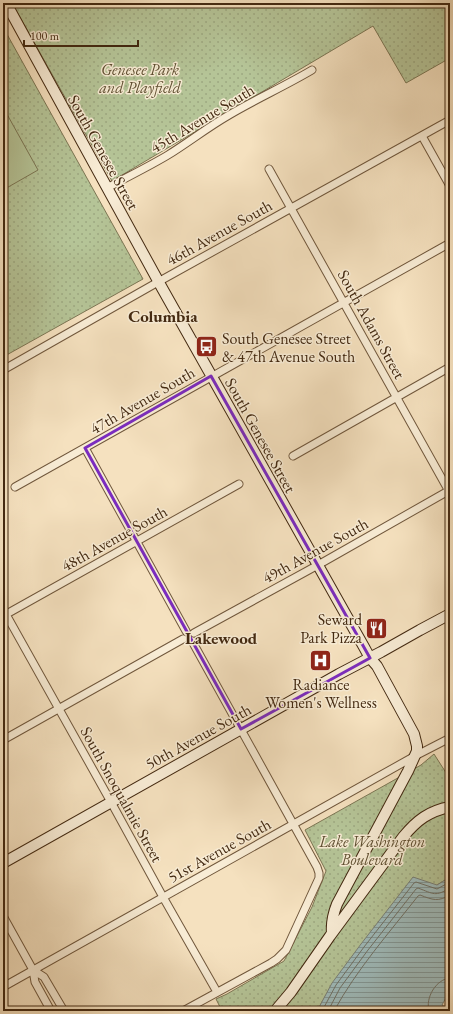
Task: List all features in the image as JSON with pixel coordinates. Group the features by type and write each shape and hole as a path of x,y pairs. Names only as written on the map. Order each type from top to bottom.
{"street":[{"name":"South Genesee Street","path":"6,3 158,282 411,728 417,746 415,756"},
{"name":"45th Avenue South","path":"107,188 131,174 144,169 170,154 201,132 312,70"},
{"name":"46th Avenue South","path":"3,370 450,120"},
{"path":"422,136 450,186"},
{"name":"South Adams Street","path":"269,169 450,491"},
{"name":"47th Avenue South","path":"15,487 450,243"},
{"path":"292,456 450,367"},
{"path":"85,448 186,631"},
{"name":"48th Avenue South","path":"4,613 137,542 239,484"},
{"name":"49th Avenue South","path":"194,633 450,491"},
{"name":"South Snoqualmie Street","path":"4,613 217,992"},
{"name":"50th Avenue South","path":"3,863 339,674 450,614"},
{"path":"186,631 190,630 194,633 195,637 192,641"},
{"path":"183,639 183,634 186,631"},
{"path":"3,740 183,639"},
{"path":"183,639 187,642 192,641"},
{"path":"183,1011 271,963 282,955 289,944 319,878 317,867 294,824 192,641"},
{"name":"51st Avenue South","path":"3,987 415,756 450,738"},
{"path":"332,933 331,924 337,904 415,756"},
{"path":"275,1011 403,836 422,818 432,812 450,807"},
{"path":"3,916 33,970 34,982 51,1011"},
{"path":"33,970 44,977 64,1011"}],"highlighted area":[{"path":"211,376 370,658 241,729 85,448"}],"green space":[{"name":"Genesee Park and Playfield","path":"12,3 450,3 450,58 406,83 373,26 112,181"},
{"path":"3,27 143,279 3,357"},
{"path":"3,107 38,170 3,190"},
{"name":"Lake Washington Boulevard","path":"434,754 450,779 450,877 437,885 333,983 317,1011 222,1011 216,999 284,961 312,907 326,871 305,830 421,765"}],"water":[{"path":"413,877 437,885 450,877 450,990 442,1005 450,1011 317,1011 332,983"}],"place":[{"name":"South Genesee Street & 47th Avenue South","path":"206,347"},
{"name":"Seward Park Pizza","path":"377,628"},
{"name":"Radiance Women's Wellness","path":"321,660"}],"district":[{"name":"Columbia","path":"163,316"},
{"name":"Lakewood","path":"221,638"}]}
